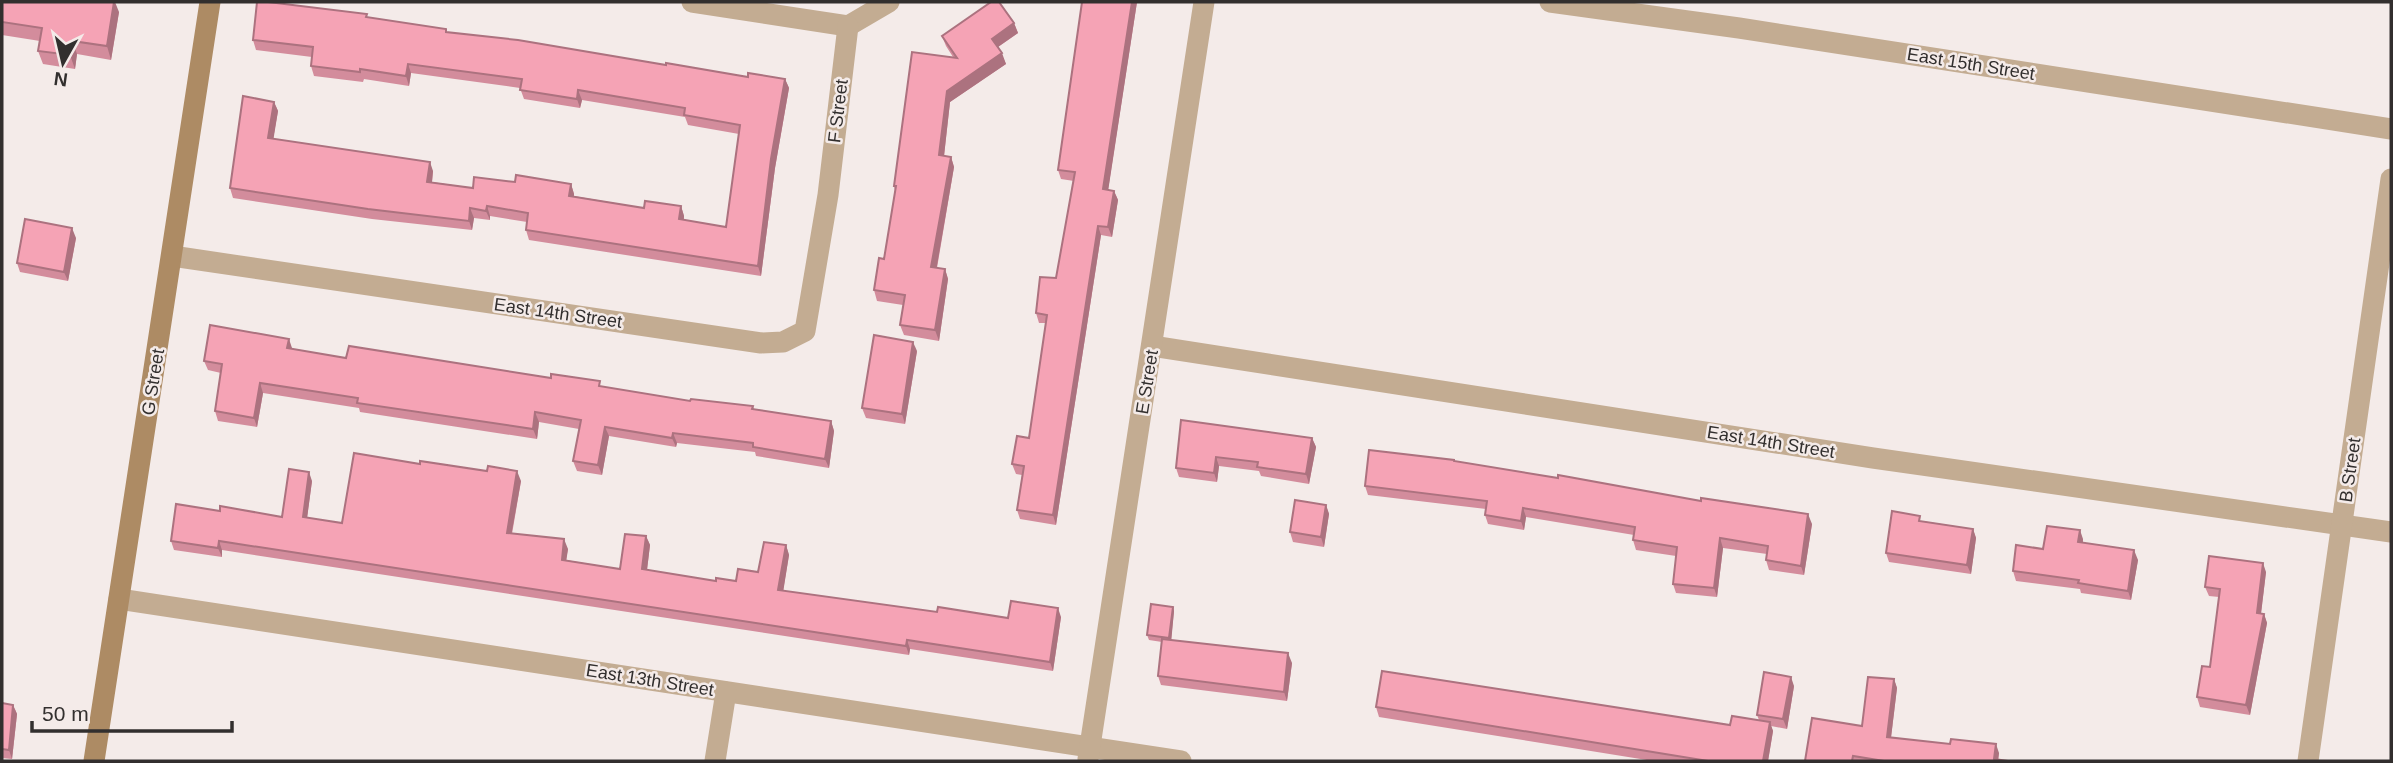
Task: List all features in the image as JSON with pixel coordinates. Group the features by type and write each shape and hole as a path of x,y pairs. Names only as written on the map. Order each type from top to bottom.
{"main road":[{"name":"G Street","path":"94,761 210,2"}],"street":[{"path":"692,2 848,26 889,2"},
{"name":"E Street","path":"1089,755 1204,2"},
{"name":"East 15th Street","path":"1549,2 1739,28 2391,129"},
{"name":"F Street","path":"828,195 848,26"},
{"name":"B Street","path":"2308,761 2391,179"},
{"name":"East 14th Street","path":"172,256 761,343 783,342 805,331 828,195"},
{"name":"East 14th Street","path":"1152,346 1873,458 2391,532"},
{"name":"East 13th Street","path":"118,599 726,692 1089,755 1181,761"},
{"path":"715,761 726,692"}],"building":[{"path":"2,2 114,2 107,46 72,41 70,55 38,51 42,28 2,22"},
{"path":"257,2 367,14 366,17 446,29 446,32 518,40 748,77 748,73 785,79 771,159 758,266 526,230 528,213 487,206 486,211 470,208 469,221 230,188 243,96 274,102 268,138 430,162 427,182 473,188 474,177 515,182 516,175 571,184 569,196 644,208 645,201 681,206 679,219 726,227 740,125 684,115 685,108 578,90 577,99 520,90 522,79 408,64 406,76 360,69 360,72 311,66 313,47 253,40"},
{"path":"991,2 999,2 1014,23 992,39 1002,53 947,91 939,155 951,157 931,267 945,269 935,330 900,325 905,295 874,290 879,258 884,259 896,186 912,52 957,58 942,36"},
{"path":"1082,2 1132,2 1103,189 1114,191 1108,227 1098,226 1053,515 1017,510 1024,466 1012,464 1017,436 1029,438 1047,315 1036,313 1040,277 1056,278 1075,172 1058,170"},
{"path":"25,219 72,228 64,272 17,263"},
{"path":"210,325 289,339 287,348 346,358 349,346 551,378 551,374 600,381 599,386 690,401 753,406 752,409 831,421 825,459 753,447 753,443 673,433 672,438 605,427 598,465 573,461 581,420 535,412 533,429 357,403 358,398 260,383 254,418 215,411 222,364 204,361"},
{"path":"874,335 913,342 902,414 862,408"},
{"path":"1181,420 1312,438 1306,474 1257,467 1258,462 1216,457 1214,473 1176,468"},
{"path":"1369,450 1454,460 1558,478 1558,475 1701,501 1701,498 1808,514 1801,566 1766,560 1768,546 1720,538 1714,588 1673,584 1677,547 1633,540 1635,527 1523,508 1521,521 1485,515 1487,501 1365,486"},
{"path":"354,453 420,464 420,461 487,471 488,466 517,471 507,533 564,539 562,560 620,569 625,534 646,536 642,569 716,581 716,578 736,581 738,569 758,572 764,542 786,545 778,590 937,612 938,607 1008,618 1011,601 1058,608 1050,662 907,640 906,646 219,541 218,548 171,541 176,504 220,511 220,506 282,517 289,469 309,472 303,517 342,523"},
{"path":"1295,500 1326,505 1321,537 1290,532"},
{"path":"1892,511 1920,516 1919,521 1973,529 1967,565 1886,553"},
{"path":"2047,526 2080,530 2078,542 2134,550 2128,591 2078,583 2079,580 2013,571 2016,545 2043,549"},
{"path":"2209,556 2263,563 2257,613 2264,614 2246,705 2197,697 2202,666 2210,667 2220,589 2205,587"},
{"path":"1151,604 1173,607 1169,638 1147,635"},
{"path":"1162,639 1288,653 1284,692 1158,676"},
{"path":"1382,671 1730,725 1732,716 1770,722 1763,761 1708,761 1376,707"},
{"path":"1764,672 1791,677 1783,719 1757,715"},
{"path":"1868,677 1894,679 1887,737 1950,744 1951,739 1996,744 1994,759 2008,761 1884,761 1853,756 1852,761 1805,761 1812,718 1862,726"},
{"path":"2,703 13,705 9,750 2,749"}]}
